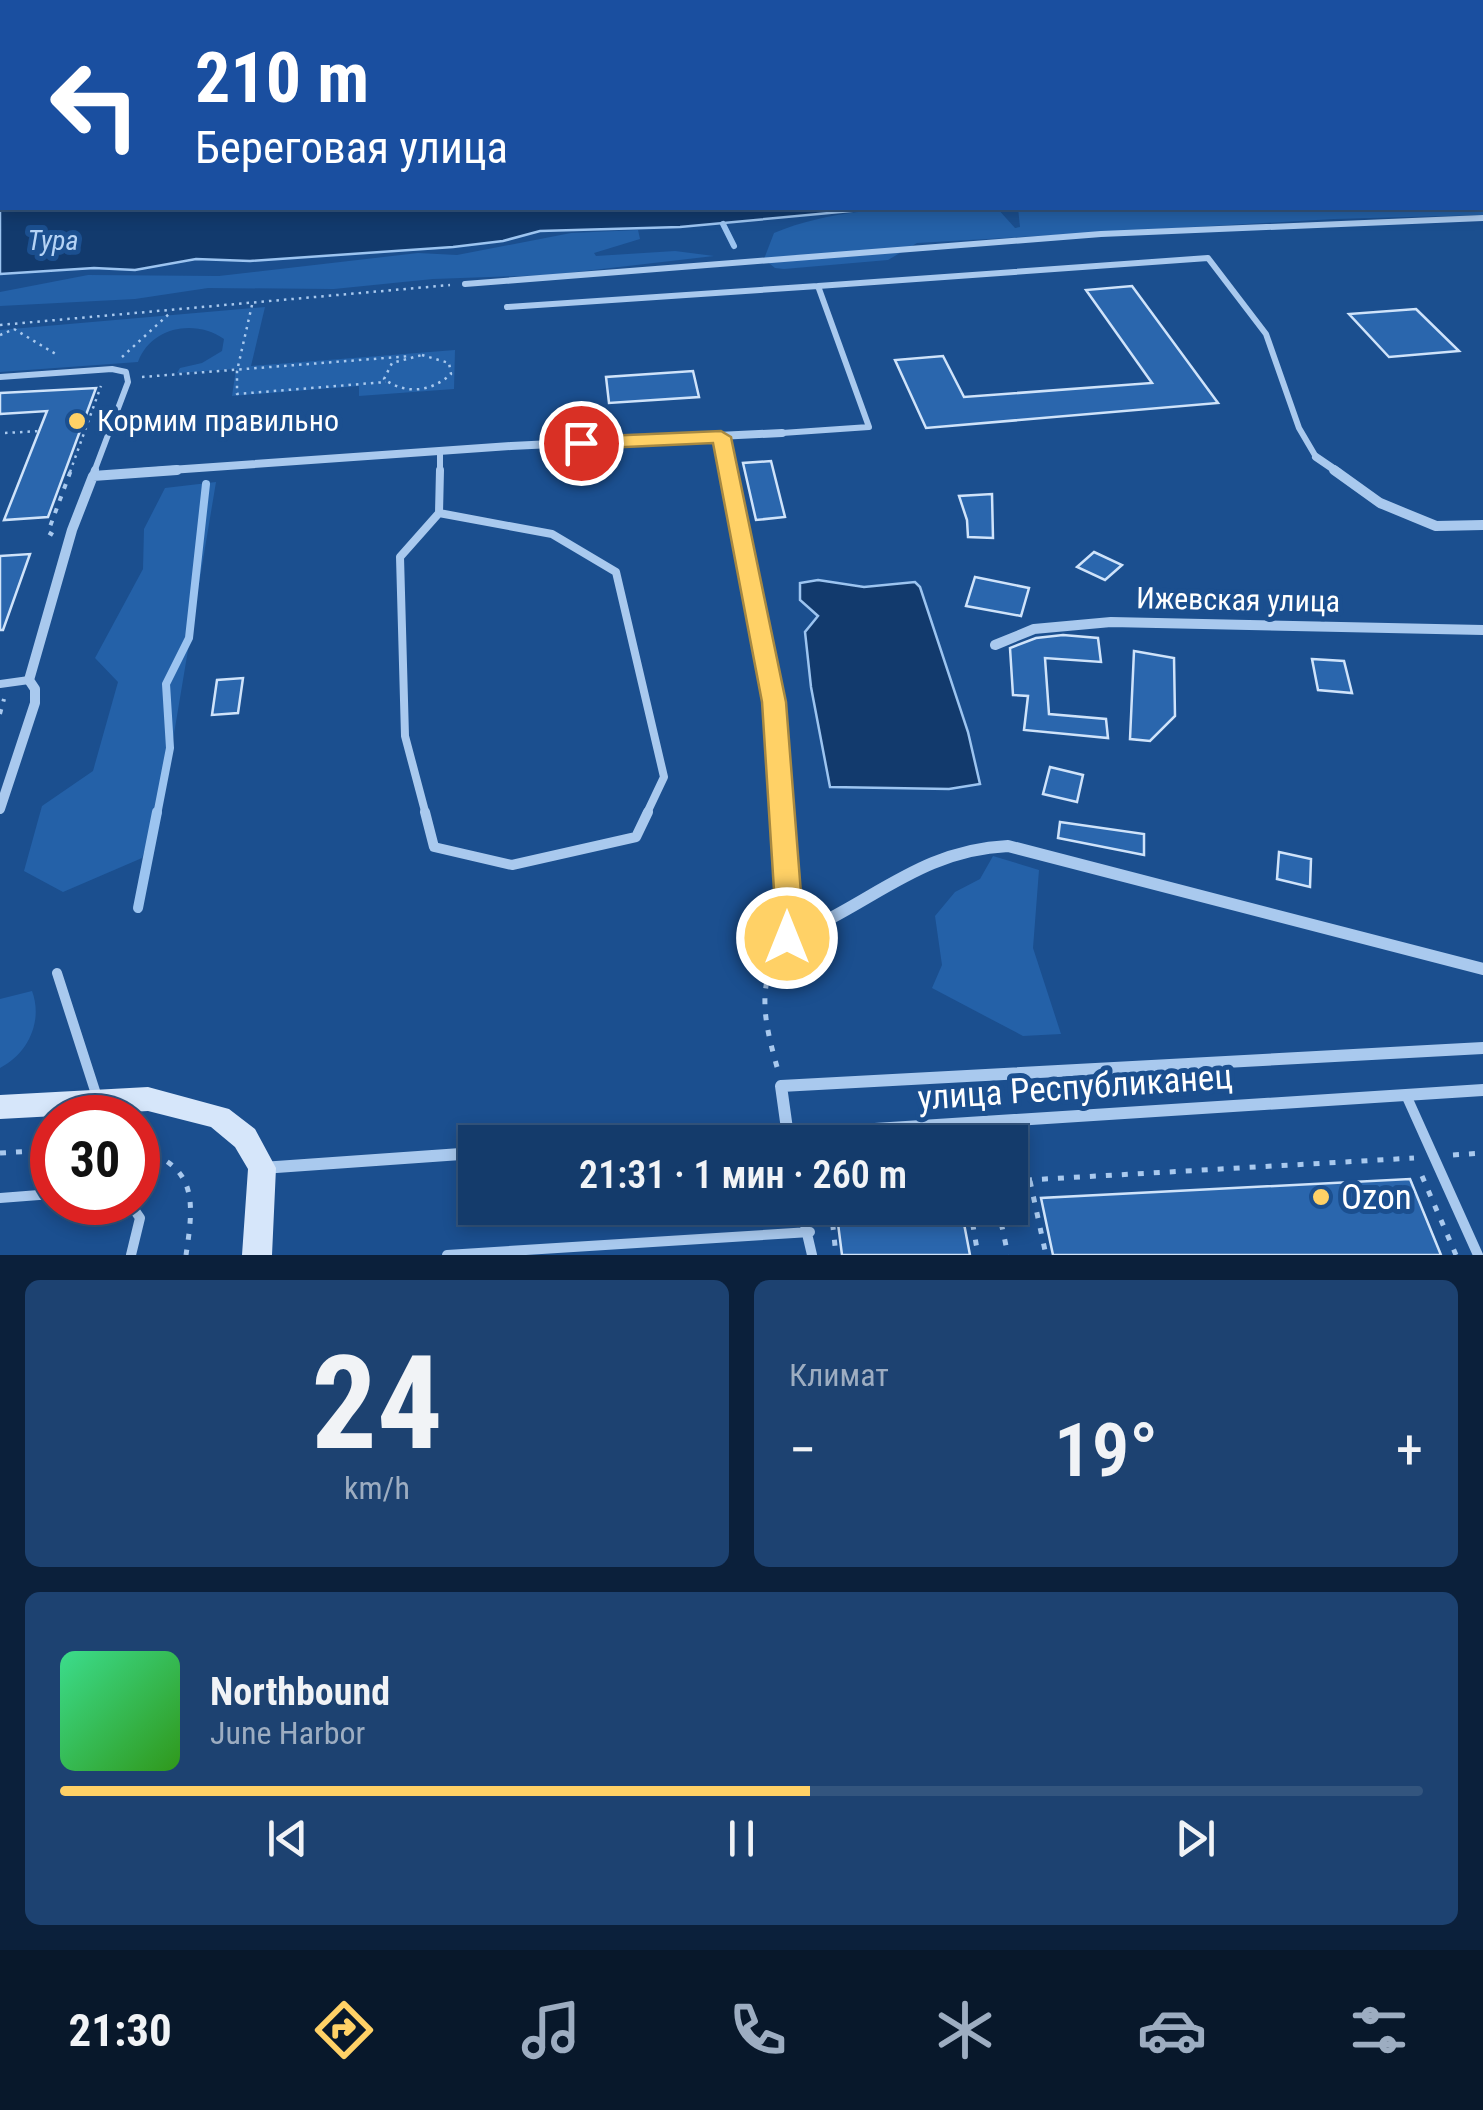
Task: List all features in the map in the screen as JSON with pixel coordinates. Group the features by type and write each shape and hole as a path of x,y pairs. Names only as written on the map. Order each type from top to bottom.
{"street":[{"path":"0,809 36,702 29,680 72,530 94,476 440,451 782,433"},
{"path":"721,437 774,702 787,938 811,931 940,854 983,844 1008,846 1483,969"},
{"path":"1316,457 1380,503 1436,526 1483,525"},
{"name":"Ижевская улица","path":"995,645 1034,629 1110,622 1483,630"},
{"path":"787,1125 782,1086 1483,1048"},
{"name":"улица Республиканец","path":"995,1125 1483,1090"},
{"path":"160,1102 219,1117 245,1138 262,1168 257,1255"},
{"path":"0,1107 30,1105"},
{"path":"262,1168 458,1153"}],"lane":[{"path":"465,284 792,255 1352,221 1483,218"},
{"path":"507,307 1208,258 1266,334 1299,428 1316,457"},
{"path":"782,433 869,426 818,286"},
{"path":"0,376 112,369 126,372 128,382 94,476"},
{"path":"439,513 552,534 616,572 664,776 636,837 512,865 434,847 405,736 400,557 439,513 440,451"},
{"path":"4,684 29,680"},
{"path":"58,973 96,1095"},
{"path":"1406,1095 1478,1255"},
{"path":"0,1198 30,1196"},
{"path":"131,1255 138,1225"},
{"path":"807,1225 812,1255"},
{"path":"446,1255 810,1232"}],"path":[{"path":"0,325 465,284"},
{"path":"135,378 237,371 411,356 442,358 452,368 451,374 438,385 416,390 386,382 237,394 237,371 252,305"},
{"path":"114,363 172,312"},
{"path":"0,335 15,326"},
{"path":"15,326 75,365 73,372"},
{"path":"386,382 386,368 411,356"},
{"path":"56,538 48,532 104,379"},
{"path":"5,433 40,431"},
{"path":"0,712 4,684"},
{"path":"782,1086 763,1008 770,963 787,938"},
{"path":"0,1153 30,1151"},
{"path":"160,1155 174,1164 188,1182 194,1205 186,1255"},
{"path":"1046,1255 1030,1179 1414,1158 1456,1255"},
{"path":"832,1225 836,1255"},
{"path":"973,1225 978,1255"},
{"path":"1002,1225 1008,1255"}],"shaded area":[{"path":"999,210 1015,228 1020,227 1018,210 1483,210 1483,215 1334,219 917,243 888,260 784,269 775,268 764,259 774,233 856,212"},
{"path":"638,230 640,239 594,253 596,256 675,251 714,256 550,275 433,279 334,289 208,288 135,299 0,306 0,292 88,275 219,276 418,253 457,255 571,233"},
{"path":"265,307 251,366 455,350 454,389 359,396 359,386 232,396 236,369 177,373 180,368 202,363 222,351 224,339 188,328 153,340 138,362 0,372 0,330"},
{"path":"216,482 165,788 142,858 63,892 24,871 42,806 93,771 118,682 95,658 143,569 144,529 165,488"},
{"path":"993,856 1039,870 1033,948 1061,1034 1023,1036 932,988 942,965 935,916 955,892 980,879"},
{"path":"32,991 36,1013 31,1035 19,1054 0,1068 0,999"}],"water":[{"name":"Тура","path":"0,210 862,210 680,227 540,231 503,241 453,247 250,261 196,259 135,270 94,268 0,274"},
{"path":"818,580 864,587 915,582 920,587 968,732 980,784 949,789 830,787 805,632 818,616 800,600 800,583"}],"building":[{"path":"1132,286 1218,403 926,428 895,360 943,356 964,397 1152,383 1086,290"},
{"path":"1416,309 1459,351 1389,357 1349,314"},
{"path":"693,371 699,397 609,403 606,377"},
{"path":"96,388 48,517 4,520 47,411 0,414 0,393"},
{"path":"771,461 785,517 756,520 743,463"},
{"path":"992,494 993,538 968,537 959,496"},
{"path":"1094,552 1122,565 1105,580 1077,567"},
{"path":"30,554 3,630 0,630 0,556"},
{"path":"975,577 1029,588 1021,616 966,606"},
{"path":"1036,638 1098,638 1101,662 1045,658 1049,714 1106,719 1108,738 1024,730 1028,696 1013,695 1010,648"},
{"path":"1134,651 1174,658 1175,716 1150,741 1130,739"},
{"path":"1312,659 1344,661 1352,693 1318,690"},
{"path":"243,678 238,713 212,715 217,680"},
{"path":"1050,767 1083,775 1077,802 1043,794"},
{"path":"1060,822 1144,834 1144,855 1058,838"},
{"path":"1279,852 1311,859 1310,887 1277,879"},
{"path":"1410,1179 1441,1255 1053,1255 1041,1198"},
{"path":"838,1225 964,1225 970,1255 842,1255"}],"waterway":[{"path":"723,224 734,246"},
{"path":"157,815 170,748 166,684 189,638 206,484"},
{"path":"138,908 157,812"}],"place":[{"name":"Кормим правильно","path":"77,421"},
{"name":"Ozon","path":"1321,1197"}],"route":[{"path":"581,443 721,437 774,702 787,938"}]}
